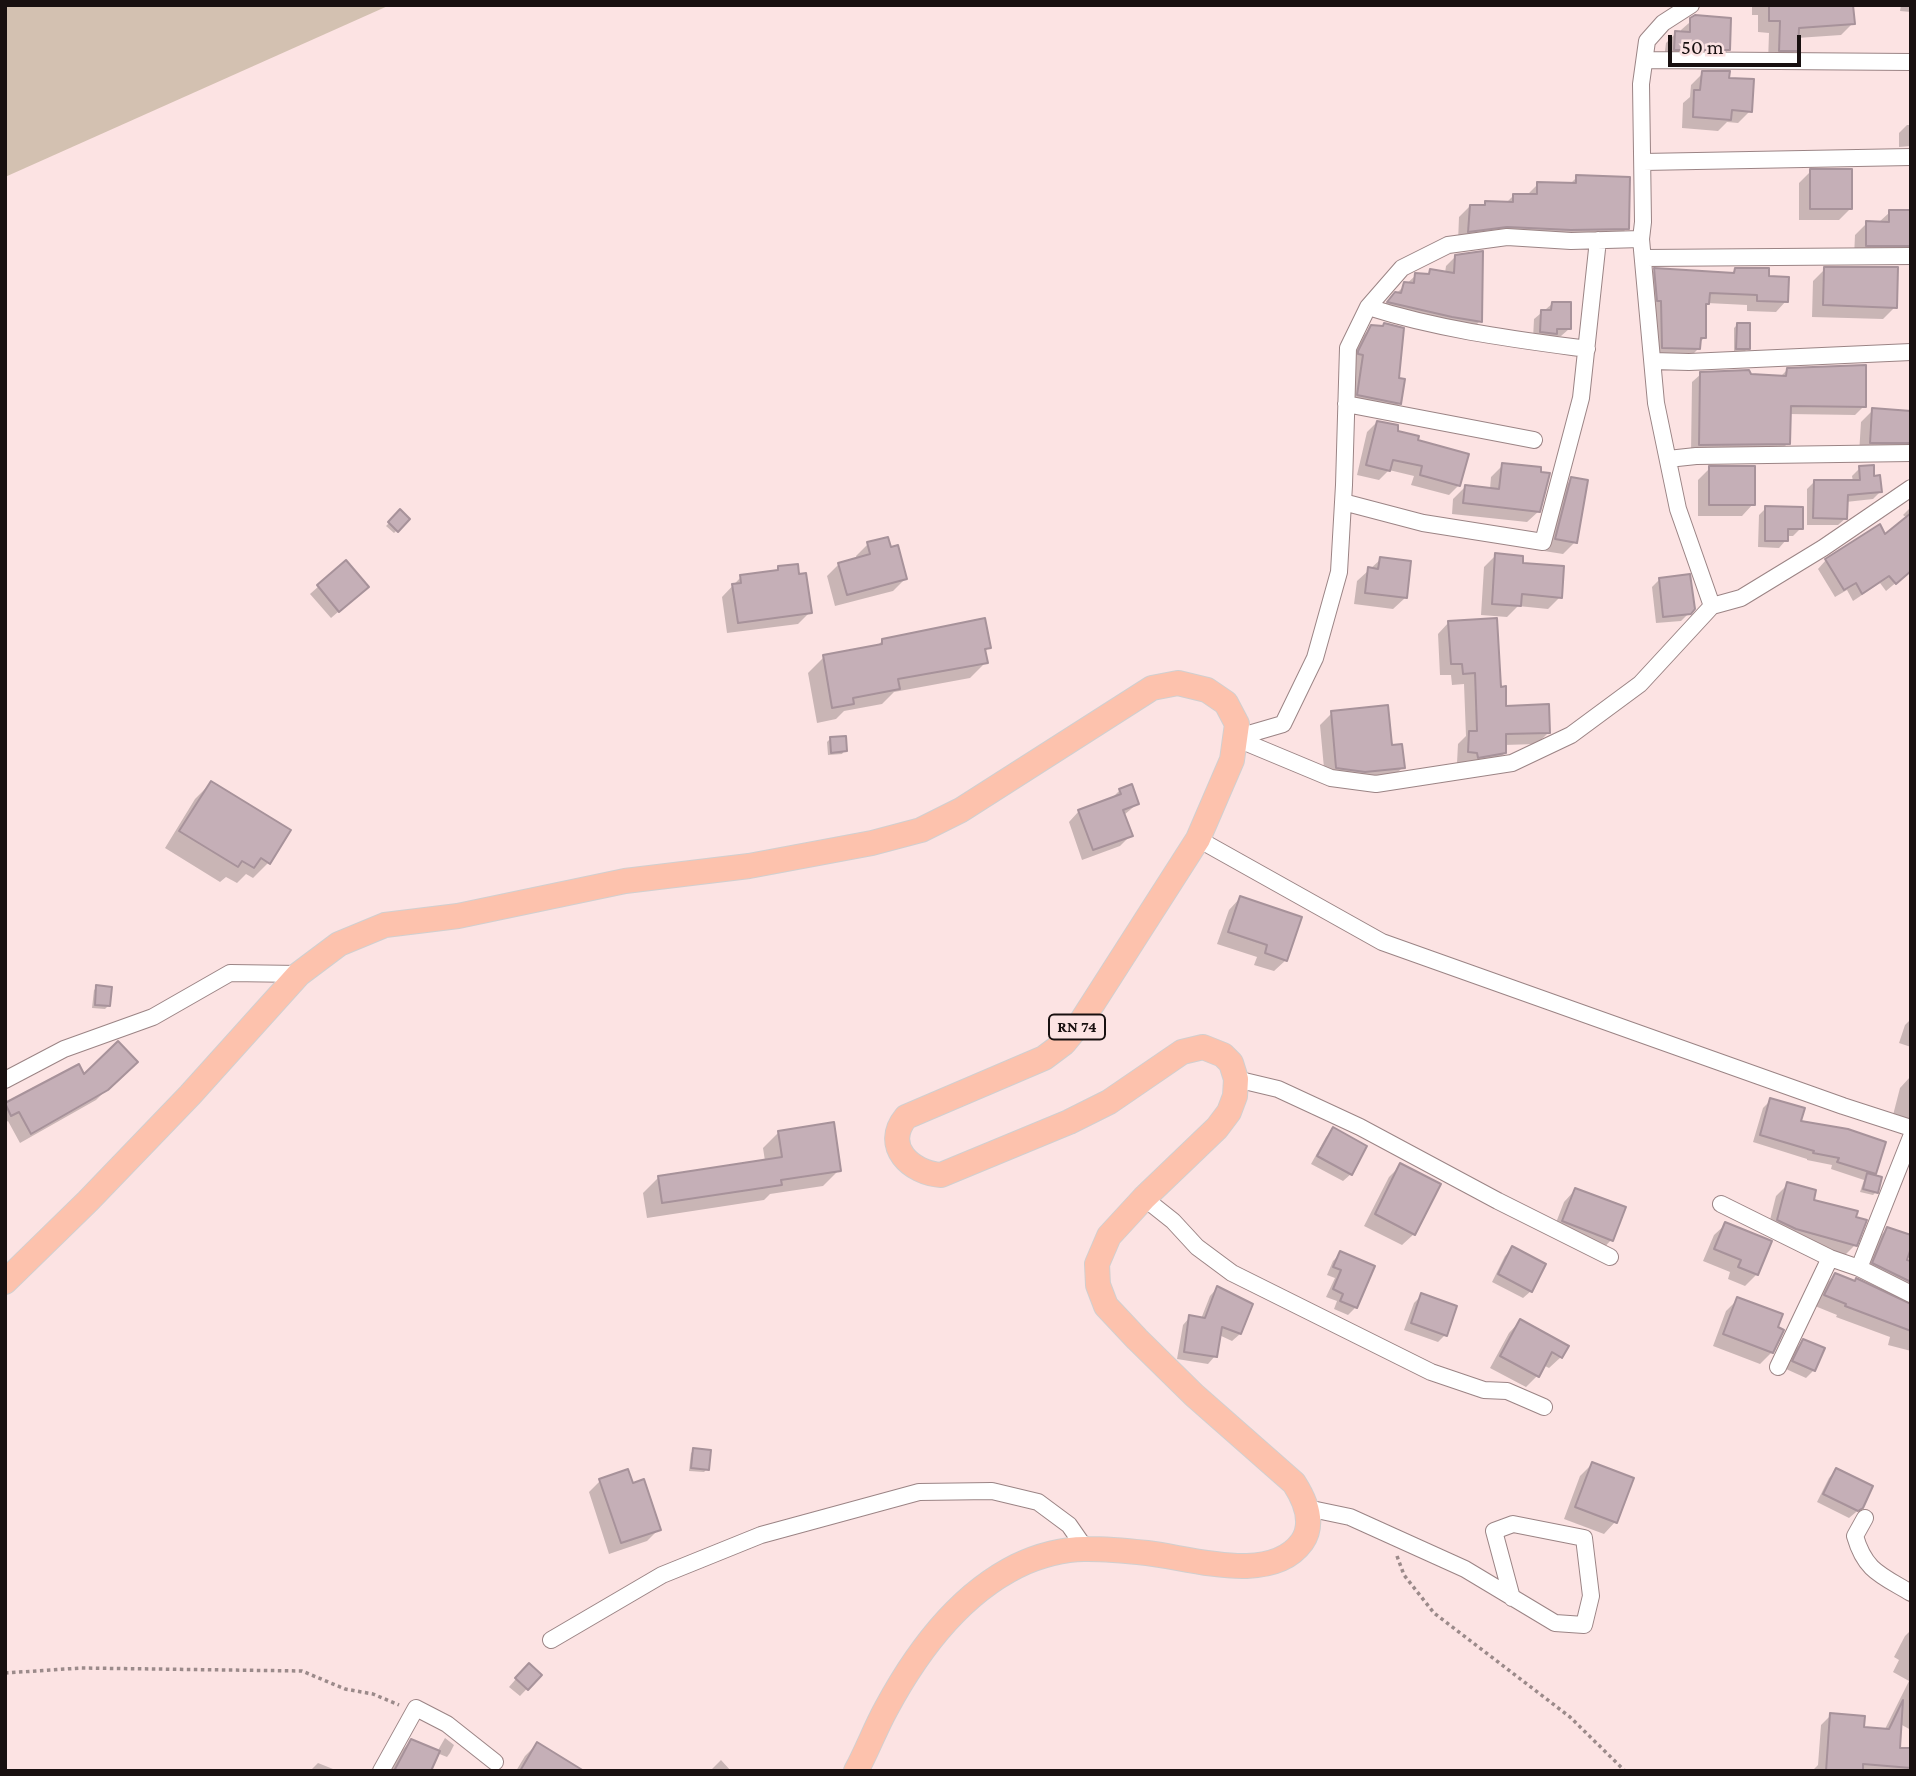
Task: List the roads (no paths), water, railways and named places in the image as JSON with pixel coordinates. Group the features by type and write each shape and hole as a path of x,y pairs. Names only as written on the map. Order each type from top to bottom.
{"main road":[{"name":"RN 74","path":"5,1282 190,1095 299,974 339,944 385,925 458,916 625,881 749,866 872,843 921,830 961,810 1152,688 1178,683 1217,695 1233,713 1237,724 1233,760 1198,839 1079,1025 1064,1043 1044,1058 906,1116 901,1122 897,1137 902,1154 915,1169 942,1175 1069,1122 1108,1102 1192,1048 1203,1046 1223,1055 1231,1063 1236,1079"},
{"path":"856,1771 885,1710 924,1646 989,1583 1016,1566 1046,1555 1085,1548 1147,1553 1207,1564 1245,1566 1272,1563 1295,1552 1306,1536 1307,1508 1303,1497 1281,1470 1194,1395 1106,1306 1098,1285 1097,1264 1109,1236 1229,1112 1235,1096 1236,1079"}],"street":[{"path":"1691,5 1663,23 1647,41 1642,85 1641,239 1656,403 1678,509 1712,606"},
{"path":"1644,60 1911,62"},
{"path":"1643,162 1911,157"},
{"path":"1234,738 1283,724 1315,657 1339,572 1348,348 1368,307 1402,268 1448,246 1507,237 1641,239"},
{"path":"1343,502 1423,523 1543,542 1581,398 1598,240"},
{"path":"1644,258 1911,256"},
{"path":"1368,307 1408,320 1502,338 1587,349"},
{"path":"1653,361 1689,362 1911,352"},
{"path":"1346,404 1534,440"},
{"path":"1668,459 1696,456 1911,453"},
{"path":"1234,738 1331,778 1376,784 1512,763 1572,735 1640,684 1712,606 1741,598 1823,548 1911,488"},
{"path":"1198,839 1382,942 1911,1128"},
{"path":"5,1080 64,1049 153,1017 230,973 299,974"},
{"path":"1236,1079 1278,1088 1360,1127 1611,1257"},
{"path":"1859,1268 1911,1137"},
{"path":"1144,1198 1173,1221 1197,1247 1232,1273 1431,1372 1483,1390 1507,1391 1544,1408"},
{"path":"1721,1205 1911,1294"},
{"path":"1778,1367 1830,1258"},
{"path":"551,1640 662,1575 761,1535 919,1492 992,1491 1038,1502 1069,1525 1085,1548"},
{"path":"1307,1508 1350,1517 1465,1569 1512,1598 1555,1623 1584,1625 1591,1596 1584,1538 1513,1524 1494,1531 1512,1598"},
{"path":"1865,1518 1855,1536 1860,1554 1871,1569 1911,1593"},
{"path":"381,1771 416,1708 447,1724 495,1762"}]}
